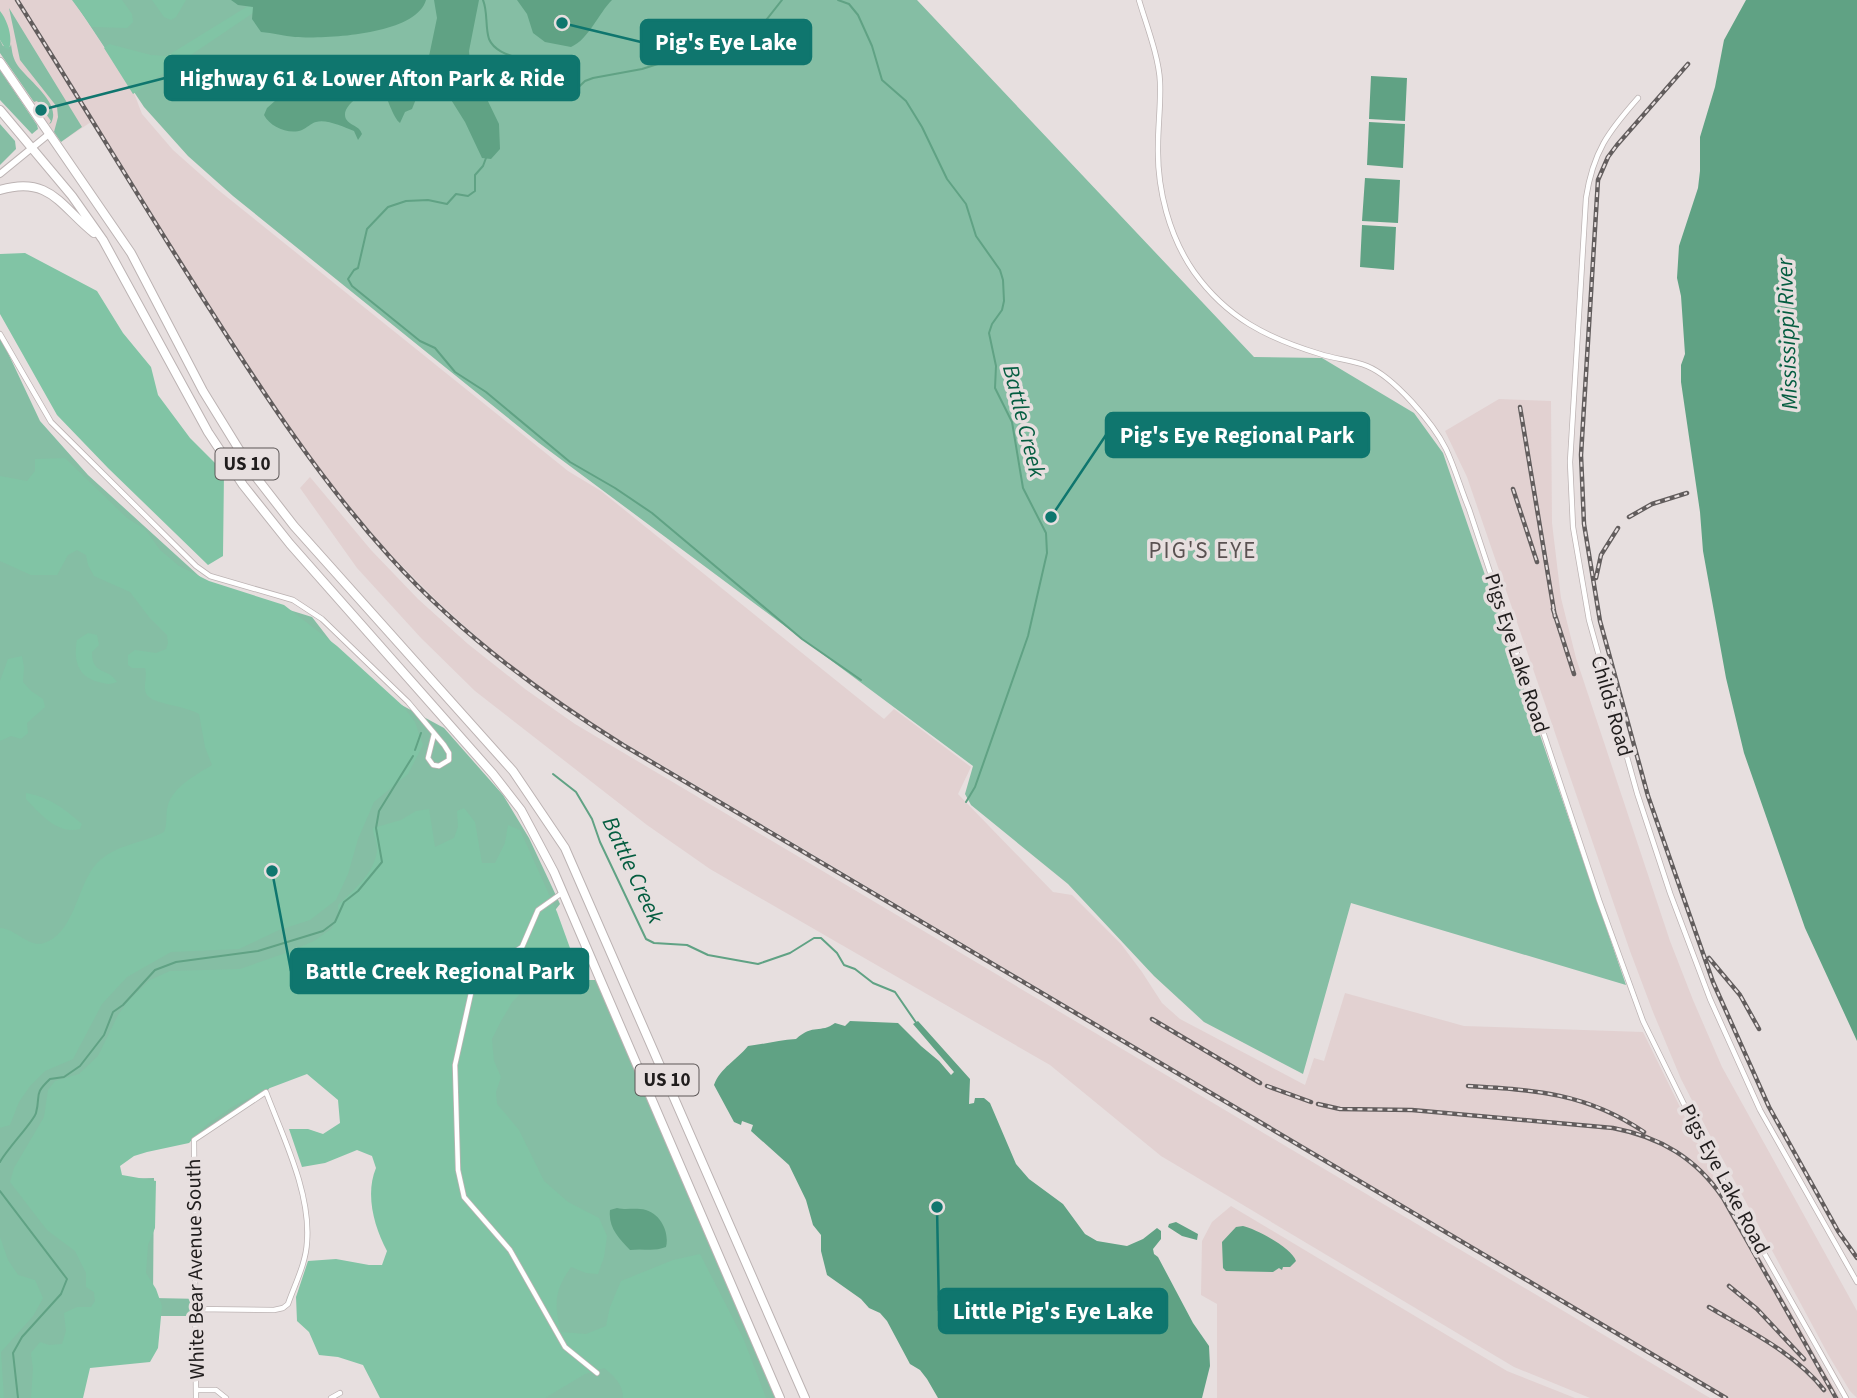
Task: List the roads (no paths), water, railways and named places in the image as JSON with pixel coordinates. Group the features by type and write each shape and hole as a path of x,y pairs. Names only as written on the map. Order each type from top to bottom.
{"highway":[{"name":"US 10","path":"0,62 131,253 203,391 256,477 294,526 513,771 551,825 579,878 805,1398"},
{"name":"US 10","path":"0,110 72,196 103,240 208,432 243,485 282,534 493,774 532,828 780,1398"},
{"path":"0,190 17,185 38,187 60,199 87,228 103,240"}],"main road":[{"path":"0,174 49,134"}],"street":[{"name":"Pigs Eye Lake Road","path":"1139,0 1160,80 1158,149 1161,188 1178,244 1213,295 1236,316 1261,333 1320,354 1368,366 1410,398 1446,448 1595,888 1643,1021 1711,1159 1846,1398"},
{"name":"Childs Road","path":"1637,98 1597,153 1586,198 1570,462 1573,527 1582,589 1637,793 1670,893 1710,999 1760,1110 1857,1282"},
{"path":"0,334 51,422 196,566 210,576 293,600 322,619 401,694 434,734 449,753 449,760 442,765 433,765 428,758 434,734"},
{"path":"562,892 538,910 523,947 480,975 471,993 455,1065 458,1170 464,1197 510,1251 565,1346 597,1373"},
{"name":"White Bear Avenue South","path":"194,1309 283,1308 288,1304 306,1252 307,1226 296,1171 266,1093 194,1140 194,1309 196,1398"},
{"path":"196,1390 216,1390 226,1398"},
{"path":"331,1398 340,1393"}],"water":[{"path":"231,0 426,0 419,12 388,28 347,35 291,37 261,32 252,19 253,7 238,5"},
{"path":"434,0 479,0 469,51 470,64 499,124 500,149 491,159 482,158 465,122 438,79 434,77 418,94 412,109 405,112 400,123 381,86 357,98 345,114 346,119 361,131 358,140 354,131 330,122 320,121 302,130 286,131 275,126 264,115 276,100 326,86 351,84 368,71 390,72 400,77 409,77 428,61 437,18"},
{"path":"517,0 612,0 583,38 571,47 545,42 533,33 527,14"},
{"name":"Mississippi River","path":"1746,0 1857,0 1857,1041 1805,928 1744,753 1726,678 1703,551 1681,382 1681,365 1685,354 1677,278 1679,246 1698,188 1700,137 1715,87 1724,40"},
{"path":"1371,76 1407,78 1405,121 1369,119"},
{"path":"1369,122 1405,124 1403,168 1367,165"},
{"path":"1365,178 1400,180 1398,223 1362,221"},
{"path":"1362,225 1396,227 1394,270 1360,267"},
{"path":"850,1021 898,1023 951,1075 954,1072 913,1024 918,1021 970,1079 969,1104 974,1103 975,1098 984,1098 990,1103 1016,1164 1029,1179 1063,1204 1085,1234 1097,1241 1127,1246 1143,1239 1157,1228 1161,1231 1161,1239 1153,1249 1154,1254 1209,1346 1210,1366 1202,1398 938,1398 920,1370 910,1364 880,1313 869,1308 861,1299 827,1275 821,1251 821,1235 813,1225 806,1200 789,1165 751,1131 753,1125 742,1121 741,1125 734,1122 714,1085 724,1069 748,1046 796,1039 808,1031 835,1023 845,1026"},
{"path":"640,1209 653,1213 665,1228 666,1247 630,1250 615,1232 611,1222 610,1210"},
{"path":"1176,1222 1198,1234 1197,1240 1182,1236 1168,1227"},
{"path":"1243,1226 1281,1245 1296,1261 1290,1267 1283,1267 1282,1270 1279,1268 1273,1272 1226,1271 1223,1268 1222,1242 1236,1227"}],"waterway":[{"name":"Battle Creek","path":"483,0 489,39 493,45 506,54 542,69 548,93 553,99 566,99 585,81 593,78 642,69 708,48 723,34 756,33 782,0"},
{"name":"Battle Creek","path":"838,0 849,4 858,15 872,46 882,80 906,101 947,179 966,204 976,236 1000,270 1004,301 989,333 996,366 995,388 1012,422 1023,488 1046,533 1047,553 1028,636 975,787 966,802"},
{"path":"486,158 475,175 475,191 468,196 456,194 447,204 428,200 406,201 388,207 367,229 358,268 348,279 352,286 420,341 435,348 455,372 486,392 570,462 652,513 802,639 861,680"},
{"name":"Battle Creek","path":"415,750 421,733"},
{"name":"Battle Creek","path":"0,1162 34,1117 41,1088 50,1079 64,1077 80,1066 104,1035 113,1012 123,1005 155,970 176,962 258,951 323,931 335,922 344,902 358,891 382,862 376,828 379,811 413,756"},
{"name":"Battle Creek","path":"553,774 576,792 592,819 600,842 646,939 654,943 687,945 708,955 758,964 790,953 814,938 821,938 837,953 844,965 855,969 873,983 895,992 917,1024"},
{"name":"Battle Creek","path":"0,1191 67,1279 61,1294 22,1337 13,1353 18,1398"}],"railway":[{"path":"17,0 233,346 318,470 390,557 443,610 500,659 560,704 623,745 1726,1398"},
{"path":"1688,64 1617,145 1608,157 1598,180 1581,455 1584,524 1600,621 1648,796 1713,982 1769,1107 1838,1231 1857,1258"},
{"path":"1520,407 1555,617"},
{"path":"1513,489 1537,562"},
{"path":"1629,517 1652,504 1687,493"},
{"path":"1596,578 1601,555 1618,528"},
{"path":"1553,609 1574,674"},
{"path":"1709,958 1740,995 1759,1029"},
{"path":"1152,1019 1260,1083"},
{"path":"1267,1086 1311,1102"},
{"path":"1468,1086 1516,1089 1581,1101 1623,1119 1644,1132"},
{"path":"1318,1104 1340,1109 1412,1110 1613,1128 1646,1137 1676,1151 1701,1171 1723,1198 1836,1398"},
{"path":"1729,1286 1757,1309 1804,1359"},
{"path":"1709,1307 1785,1354 1824,1390"}],"place":[{"name":"Pig's Eye Lake","path":"562,23"},
{"name":"Highway 61 & Lower Afton Park & Ride","path":"41,110"},
{"name":"Pig's Eye Regional Park","path":"1051,517"},
{"name":"Battle Creek Regional Park","path":"272,871"},
{"name":"Little Pig's Eye Lake","path":"937,1207"}],"district":[{"name":"PIG'S EYE","path":"1203,550"}]}
